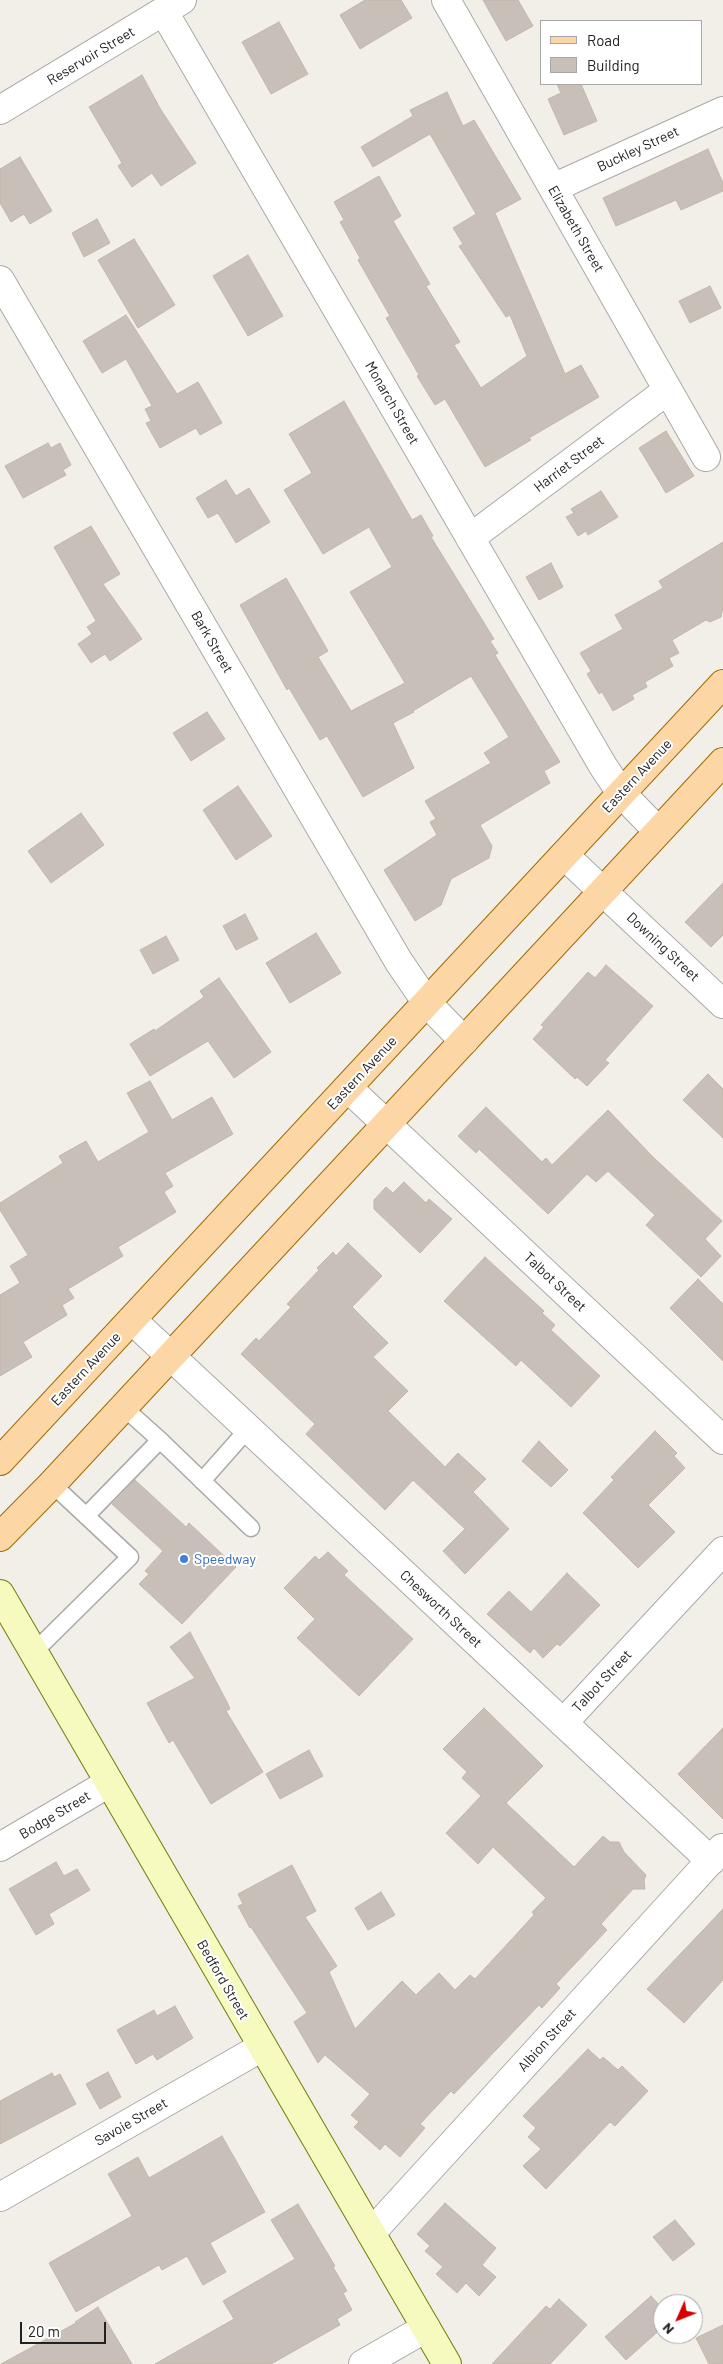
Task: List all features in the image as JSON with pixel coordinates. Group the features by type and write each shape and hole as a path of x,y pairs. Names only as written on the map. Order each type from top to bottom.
{"main road":[{"name":"Eastern Avenue","path":"0,1461 723,684"},
{"path":"0,1537 52,1484 723,762"},
{"name":"Bedford Street","path":"0,1594 447,2364"}],"street":[{"name":"Elizabeth Street","path":"446,0 706,458"},
{"name":"Reservoir Street","path":"0,110 173,6"},
{"name":"Monarch Street","path":"173,6 470,538 599,759 621,793 658,831"},
{"name":"Buckley Street","path":"553,188 723,110"},
{"name":"Bark Street","path":"0,280 399,962 427,1003 464,1041"},
{"name":"Harriet Street","path":"470,538 668,390"},
{"name":"Downing Street","path":"564,855 723,1004"},
{"name":"Talbot Street","path":"348,1088 723,1440"},
{"name":"Chesworth Street","path":"132,1320 563,1723 717,1854"},
{"name":"Talbot Street","path":"563,1723 723,1551"},
{"name":"Bodge Street","path":"0,1847 109,1783"},
{"name":"Albion Street","path":"371,2233 717,1854"},
{"name":"Savoie Street","path":"0,2197 262,2047"},
{"path":"363,2364 426,2328"}],"lane":[{"path":"123,1407 251,1528"},
{"path":"202,1481 248,1429"},
{"path":"86,1516 160,1440"},
{"path":"34,1652 130,1557 52,1484"}],"building":[{"path":"365,0 401,0 412,18 360,49 340,15"},
{"path":"483,0 518,0 533,26 506,41"},
{"path":"279,22 308,74 271,94 242,42"},
{"path":"142,75 161,110 196,163 161,186 152,173 132,187 118,166 122,163 89,107"},
{"path":"557,85 581,85 597,121 564,135 548,99 561,93"},
{"path":"447,92 463,126 474,120 521,199 495,213 565,374 581,365 599,397 529,438 531,440 485,467 445,399 435,405 417,376 419,375 386,318 390,316 358,260 360,258 340,222 344,220 334,202 379,176 401,216 393,221 430,284 426,286 460,342 454,345 481,388 527,356 510,315 506,317 459,246 463,244 453,228 476,214 430,134 373,167 361,147 413,116 410,110"},
{"path":"708,149 723,183 723,191 681,210 676,200 616,226 603,198"},
{"path":"20,157 52,211 30,224 24,214 11,222 0,203 0,169"},
{"path":"97,219 110,243 84,257 72,233"},
{"path":"134,239 175,305 138,328 98,260"},
{"path":"248,255 283,316 248,336 213,276"},
{"path":"710,286 721,308 690,323 679,301"},
{"path":"126,315 177,394 198,382 222,423 200,435 196,428 160,448 146,423 151,421 145,409 152,406 126,359 102,373 83,341"},
{"path":"344,401 412,520 421,515 433,536 431,537 494,639 490,641 498,653 495,655 560,762 544,771 550,783 480,825 492,846 489,858 451,879 441,905 415,921 384,870 437,835 430,822 436,819 425,801 491,763 484,753 509,737 471,676 393,723 414,768 363,797 327,736 320,740 289,688 287,690 240,605 286,578 328,651 318,657 351,711 405,683 350,592 392,567 369,527 323,554 284,490 312,473 289,434"},
{"path":"666,431 694,476 666,493 639,448"},
{"path":"48,443 51,448 60,443 71,465 63,470 66,475 23,498 5,466"},
{"path":"226,480 236,496 249,488 270,522 236,543 218,513 208,518 196,498"},
{"path":"601,491 618,517 588,535 586,531 578,536 566,517 574,513 571,509"},
{"path":"91,526 120,574 103,584 142,639 110,661 105,654 91,663 78,644 92,634 87,627 96,621 54,547"},
{"path":"723,542 723,607 721,617 710,622 706,620 672,640 679,653 669,658 673,666 645,682 647,687 632,695 634,699 613,711 602,692 599,694 587,674 591,671 580,653 623,629 615,615 663,588 659,581"},
{"path":"551,563 563,587 539,600 526,577"},
{"path":"207,712 225,739 191,761 173,733"},
{"path":"238,786 272,836 236,860 203,810"},
{"path":"81,813 104,845 51,883 28,851"},
{"path":"723,883 723,935 711,947 685,922"},
{"path":"245,914 258,939 236,950 223,926"},
{"path":"316,933 341,973 290,1003 266,963"},
{"path":"166,936 179,960 153,974 140,950"},
{"path":"606,965 653,1006 605,1060 609,1063 587,1086 577,1077 575,1079 533,1039 544,1027 541,1025 588,972 595,978"},
{"path":"219,978 271,1052 234,1078 208,1041 150,1076 130,1044 154,1029 155,1031 204,997 200,991"},
{"path":"708,1074 723,1089 723,1138 683,1100"},
{"path":"150,1081 172,1120 212,1097 233,1134 165,1173 173,1186 164,1192 176,1212 118,1247 123,1256 68,1289 74,1298 62,1305 67,1315 23,1342 32,1357 0,1376 0,1295 20,1283 10,1266 28,1255 0,1210 0,1203 63,1163 59,1156 86,1141 98,1162 149,1132 127,1093"},
{"path":"486,1107 542,1162 546,1158 552,1165 608,1110 653,1157 722,1221 705,1239 721,1256 701,1277 646,1225 655,1215 608,1171 596,1182 587,1174 548,1214 479,1149 476,1153 458,1136"},
{"path":"404,1182 426,1203 429,1199 452,1219 420,1253 374,1209 374,1200 386,1187 393,1193"},
{"path":"348,1243 382,1276 352,1307 388,1343 373,1357 408,1391 388,1411 445,1467 458,1453 486,1479 473,1492 509,1529 465,1574 443,1551 465,1529 413,1480 385,1510 306,1434 315,1424 241,1354 256,1338 259,1341 291,1307 287,1304 319,1270 317,1268 333,1252 336,1256"},
{"path":"485,1257 544,1311 542,1313 555,1325 551,1330 600,1376 571,1407 521,1360 516,1366 444,1301"},
{"path":"698,1279 723,1304 723,1361 670,1308"},
{"path":"655,1431 677,1453 674,1456 685,1468 648,1505 675,1532 638,1568 583,1513 614,1480 611,1477"},
{"path":"539,1441 568,1470 551,1487 522,1461"},
{"path":"135,1480 186,1527 189,1523 236,1567 182,1624 139,1584 149,1574 145,1571 163,1551 112,1504"},
{"path":"328,1552 348,1571 344,1575 413,1639 359,1696 297,1638 315,1619 284,1588 315,1556 319,1560"},
{"path":"567,1573 600,1605 560,1646 557,1644 543,1658 534,1648 530,1653 487,1614 509,1591 531,1612"},
{"path":"190,1632 228,1704 230,1709 226,1711 263,1772 211,1804 173,1740 169,1743 147,1703 195,1678 170,1647"},
{"path":"484,1708 543,1766 506,1803 574,1867 603,1836 610,1842 619,1842 624,1852 646,1875 644,1880 645,1889 633,1889 601,1924 607,1930 556,1984 560,1988 542,2008 539,2005 454,2094 451,2091 420,2124 425,2128 400,2157 385,2144 380,2150 354,2127 359,2122 351,2115 370,2094 325,2055 318,2063 294,2022 307,2013 250,1928 238,1906 243,1904 238,1894 292,1865 316,1911 305,1917 337,1966 329,1972 355,2029 402,1981 416,1995 439,1973 455,1990 470,1975 475,1979 534,1915 532,1912 546,1898 493,1847 478,1864 446,1833 481,1796 462,1778 467,1772 443,1749"},
{"path":"723,1728 723,1819 678,1774"},
{"path":"309,1750 323,1776 280,1799 266,1774"},
{"path":"56,1862 64,1876 77,1869 90,1890 49,1914 54,1924 36,1935 9,1889"},
{"path":"381,1892 395,1915 368,1930 355,1908"},
{"path":"723,1909 723,1980 684,2023 647,1989"},
{"path":"175,2006 193,2038 157,2060 153,2054 136,2064 117,2030 154,2010 157,2016"},
{"path":"588,2049 600,2060 603,2057 618,2070 622,2066 648,2091 615,2126 610,2122 546,2189 523,2166 541,2149 528,2137 536,2128 523,2116"},
{"path":"108,2072 121,2097 100,2109 86,2084"},
{"path":"52,2073 54,2077 60,2074 76,2104 0,2144 0,2101"},
{"path":"222,2136 265,2212 210,2243 226,2272 203,2285 187,2256 162,2270 159,2265 76,2312 49,2263 132,2216 108,2174 138,2157 149,2178"},
{"path":"445,2203 496,2248 482,2265 496,2277 479,2296 466,2283 457,2293 436,2274 443,2267 425,2251 430,2246 417,2234"},
{"path":"298,2204 335,2266 333,2267 347,2291 343,2293 352,2310 337,2319 340,2325 271,2364 155,2364 234,2319 223,2301 295,2259 271,2220"},
{"path":"675,2220 695,2244 673,2261 653,2237"},
{"path":"651,2296 653,2298 653,2336 626,2360 605,2337"},
{"path":"559,2299 587,2325 550,2364 492,2364 546,2306 550,2309"},
{"path":"98,2307 132,2364 1,2364 76,2323"},
{"path":"723,2325 723,2364 709,2364 699,2344 703,2344 703,2335"}],"place":[{"name":"Speedway","path":"184,1559"}]}
